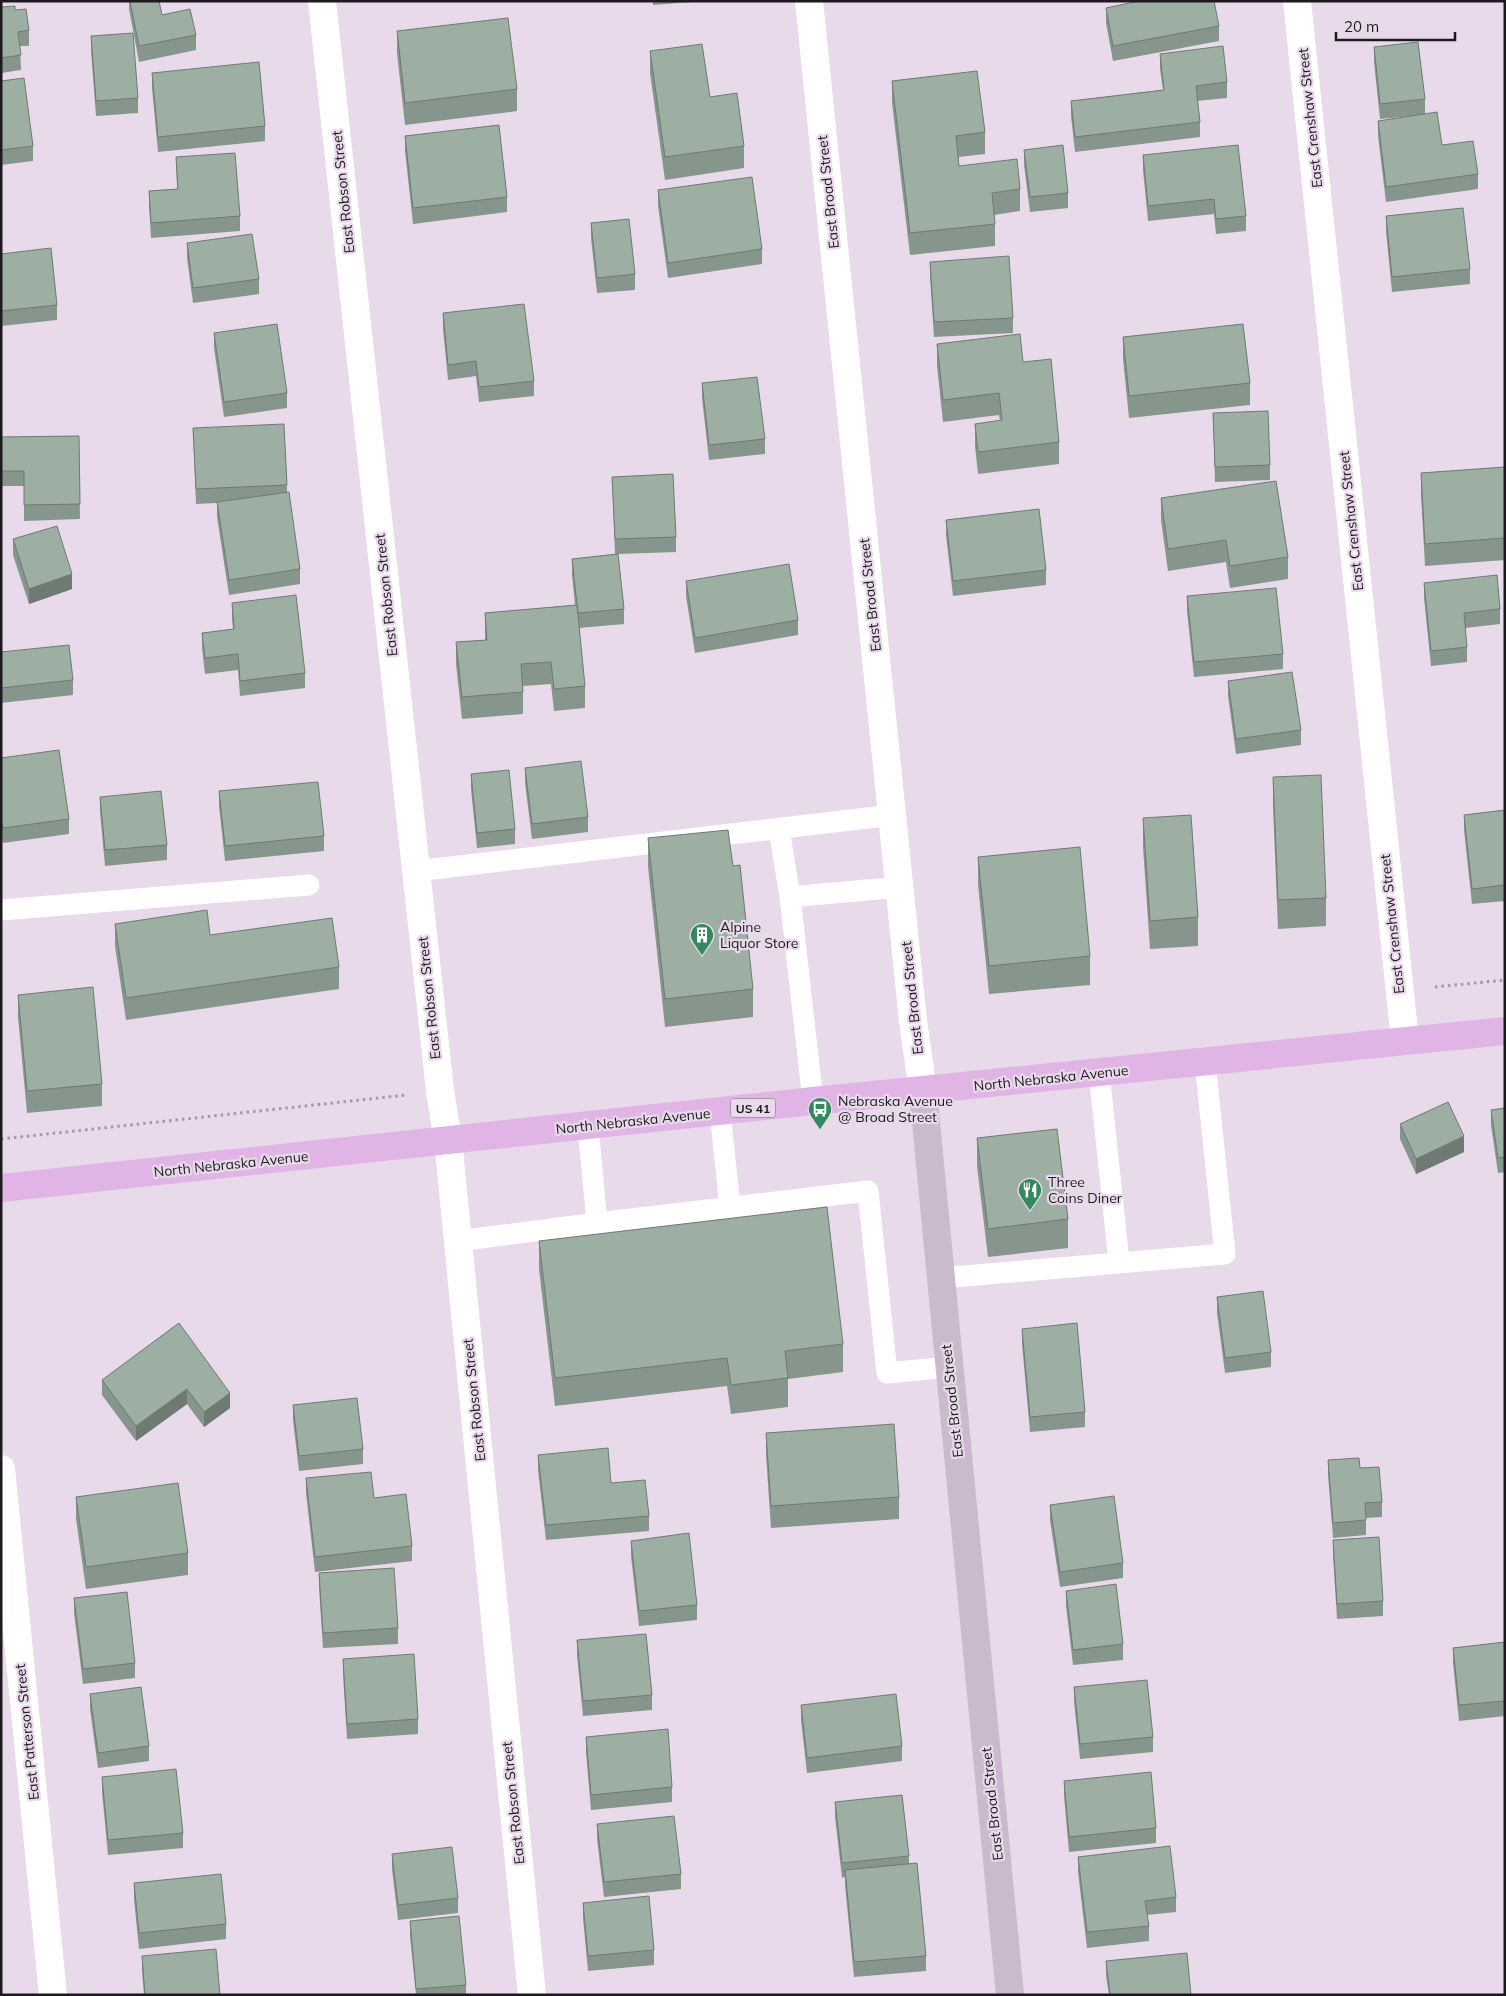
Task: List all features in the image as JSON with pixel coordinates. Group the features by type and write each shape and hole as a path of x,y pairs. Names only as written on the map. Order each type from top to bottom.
{"main road":[{"name":"North Nebraska Avenue","path":"1,1188 813,1101 1505,1031"}],"street":[{"name":"East Robson Street","path":"322,1 440,1091 448,1140 532,1995"},
{"name":"East Broad Street","path":"809,1 913,1021 923,1091 1010,1995"},
{"name":"East Crenshaw Street","path":"1298,1 1405,1041"},
{"name":"East Patterson Street","path":"1,1469 53,1995"}],"lane":[{"path":"416,871 893,815"},
{"path":"779,829 790,898 813,1101"},
{"path":"1,910 309,885"},
{"path":"790,898 900,886"},
{"path":"940,1278 1225,1254 1205,1062"},
{"path":"1099,1072 1119,1262"},
{"path":"720,1112 730,1208"},
{"path":"588,1126 597,1223"},
{"path":"458,1241 868,1191 887,1373 949,1366"}],"path":[{"path":"1399,992 1505,980"},
{"path":"1,1139 440,1091"}],"building":[{"path":"130,1 159,1 162,15 190,9 196,35 139,46"},
{"path":"1139,1 1214,1 1219,26 1113,46 1106,8"},
{"path":"15,6 15,10 26,9 29,30 18,32 21,55 1,58 1,7"},
{"path":"508,18 517,89 405,103 397,31"},
{"path":"133,33 138,98 96,101 91,36"},
{"path":"1418,42 1425,99 1380,104 1374,47"},
{"path":"702,44 710,97 737,93 744,146 665,157 650,51"},
{"path":"1223,46 1227,82 1196,86 1200,122 1075,137 1071,101 1164,90 1160,54"},
{"path":"259,62 265,126 158,137 152,73"},
{"path":"977,71 985,132 956,136 959,166 1017,159 1020,189 992,193 995,224 910,233 892,81"},
{"path":"24,78 33,146 1,150 1,81"},
{"path":"1437,112 1442,145 1473,141 1478,174 1386,187 1378,121"},
{"path":"499,125 507,197 413,208 405,136"},
{"path":"1063,145 1068,193 1030,197 1024,150"},
{"path":"1238,145 1246,216 1216,219 1214,199 1148,206 1143,155"},
{"path":"235,153 240,216 151,223 149,191 178,189 176,157"},
{"path":"752,177 762,249 668,263 658,190"},
{"path":"1463,208 1470,269 1392,277 1386,216"},
{"path":"629,219 635,274 597,278 591,223"},
{"path":"252,234 259,279 193,288 187,243"},
{"path":"51,248 57,305 1,311 1,254"},
{"path":"1009,256 1013,318 934,322 930,262"},
{"path":"524,304 534,381 479,387 476,361 448,365 443,313"},
{"path":"277,324 287,393 224,402 214,333"},
{"path":"1243,324 1250,383 1129,396 1123,337"},
{"path":"1020,334 1023,362 1051,359 1059,442 978,452 975,424 1002,420 999,393 943,400 937,344"},
{"path":"757,377 765,439 709,445 702,383"},
{"path":"1268,411 1270,465 1215,467 1213,413"},
{"path":"284,424 287,485 196,489 193,428"},
{"path":"79,436 80,504 24,505 24,471 1,471 1,437"},
{"path":"1505,467 1505,538 1425,544 1421,473"},
{"path":"673,474 676,537 615,539 612,477"},
{"path":"1276,481 1288,557 1230,566 1226,540 1168,549 1161,498"},
{"path":"289,492 300,569 229,580 217,502"},
{"path":"1039,509 1046,570 953,581 946,520"},
{"path":"57,526 72,574 29,589 13,539"},
{"path":"618,554 624,609 578,613 572,559"},
{"path":"789,564 798,620 695,638 686,581"},
{"path":"1497,575 1500,609 1464,613 1467,647 1431,651 1424,583"},
{"path":"1276,588 1283,654 1194,662 1187,596"},
{"path":"296,595 305,673 240,681 238,654 205,658 202,633 234,629 232,603"},
{"path":"577,605 585,686 554,689 551,662 521,664 523,692 462,697 456,642 487,640 485,613"},
{"path":"69,645 73,680 1,688 1,652"},
{"path":"1292,672 1301,730 1236,739 1228,681"},
{"path":"59,750 69,819 3,828 1,819 1,758"},
{"path":"581,761 588,817 532,824 525,768"},
{"path":"509,770 515,829 477,833 471,774"},
{"path":"1321,775 1326,898 1278,900 1273,777"},
{"path":"318,782 324,836 225,846 219,791"},
{"path":"161,791 167,845 105,850 100,797"},
{"path":"1505,810 1505,885 1472,889 1464,815"},
{"path":"1191,815 1198,917 1150,921 1143,818"},
{"name":"Alpine Liquor Store","path":"728,830 733,866 740,865 753,989 665,999 648,838"},
{"path":"1080,847 1090,956 989,966 978,857"},
{"path":"207,910 210,935 332,918 339,967 126,998 115,924"},
{"path":"93,987 102,1084 27,1091 18,995"},
{"path":"1448,1102 1464,1136 1416,1159 1400,1124"},
{"path":"1505,1108 1505,1157 1498,1158 1491,1110"},
{"path":"1057,1129 1068,1219 988,1229 977,1138"},
{"path":"827,1207 843,1344 785,1351 788,1378 731,1385 727,1358 555,1378 539,1241"},
{"path":"1263,1291 1271,1352 1225,1358 1217,1297"},
{"path":"179,1323 230,1393 204,1412 187,1389 136,1426 102,1380"},
{"path":"1077,1323 1085,1412 1030,1417 1022,1329"},
{"path":"357,1398 363,1449 299,1456 293,1405"},
{"path":"894,1424 899,1497 771,1506 766,1433"},
{"path":"608,1448 611,1483 645,1480 649,1516 546,1525 538,1455"},
{"path":"1359,1458 1360,1468 1379,1467 1382,1502 1365,1503 1366,1520 1333,1523 1328,1460"},
{"path":"371,1472 374,1498 406,1494 412,1546 315,1557 306,1478"},
{"path":"178,1483 188,1553 86,1567 76,1497"},
{"path":"1114,1496 1123,1563 1060,1572 1050,1505"},
{"path":"689,1533 697,1605 639,1611 631,1541"},
{"path":"1379,1537 1383,1601 1337,1604 1333,1540"},
{"path":"394,1568 398,1628 323,1633 319,1573"},
{"path":"1116,1584 1123,1644 1073,1650 1066,1591"},
{"path":"127,1592 135,1663 83,1669 74,1598"},
{"path":"646,1634 652,1695 583,1701 577,1640"},
{"path":"1505,1642 1505,1701 1459,1705 1453,1648"},
{"path":"414,1654 418,1719 347,1724 343,1659"},
{"path":"1147,1680 1153,1737 1080,1744 1074,1687"},
{"path":"141,1687 149,1746 98,1753 90,1694"},
{"path":"896,1694 902,1746 807,1758 801,1705"},
{"path":"668,1729 672,1787 591,1795 586,1737"},
{"path":"176,1769 183,1833 108,1840 102,1777"},
{"path":"1151,1772 1156,1828 1069,1837 1064,1781"},
{"path":"902,1795 909,1856 842,1863 835,1802"},
{"path":"674,1816 681,1874 604,1882 597,1824"},
{"path":"1170,1846 1176,1897 1145,1901 1149,1926 1087,1932 1078,1857"},
{"path":"452,1847 458,1898 398,1905 392,1854"},
{"path":"917,1863 926,1956 854,1962 845,1870"},
{"path":"221,1874 226,1924 139,1933 134,1883"},
{"path":"649,1896 654,1950 588,1956 583,1903"},
{"path":"459,1916 466,1985 416,1989 410,1921"},
{"path":"216,1949 220,1995 145,1995 142,1956"},
{"path":"1187,1953 1191,1995 1110,1995 1106,1961"}],"place":[{"name":"Alpine Liquor Store","path":"702,956"},
{"name":"Nebraska Avenue @ Broad Street","path":"820,1130"},
{"name":"Three Coins Diner","path":"1030,1211"}]}
